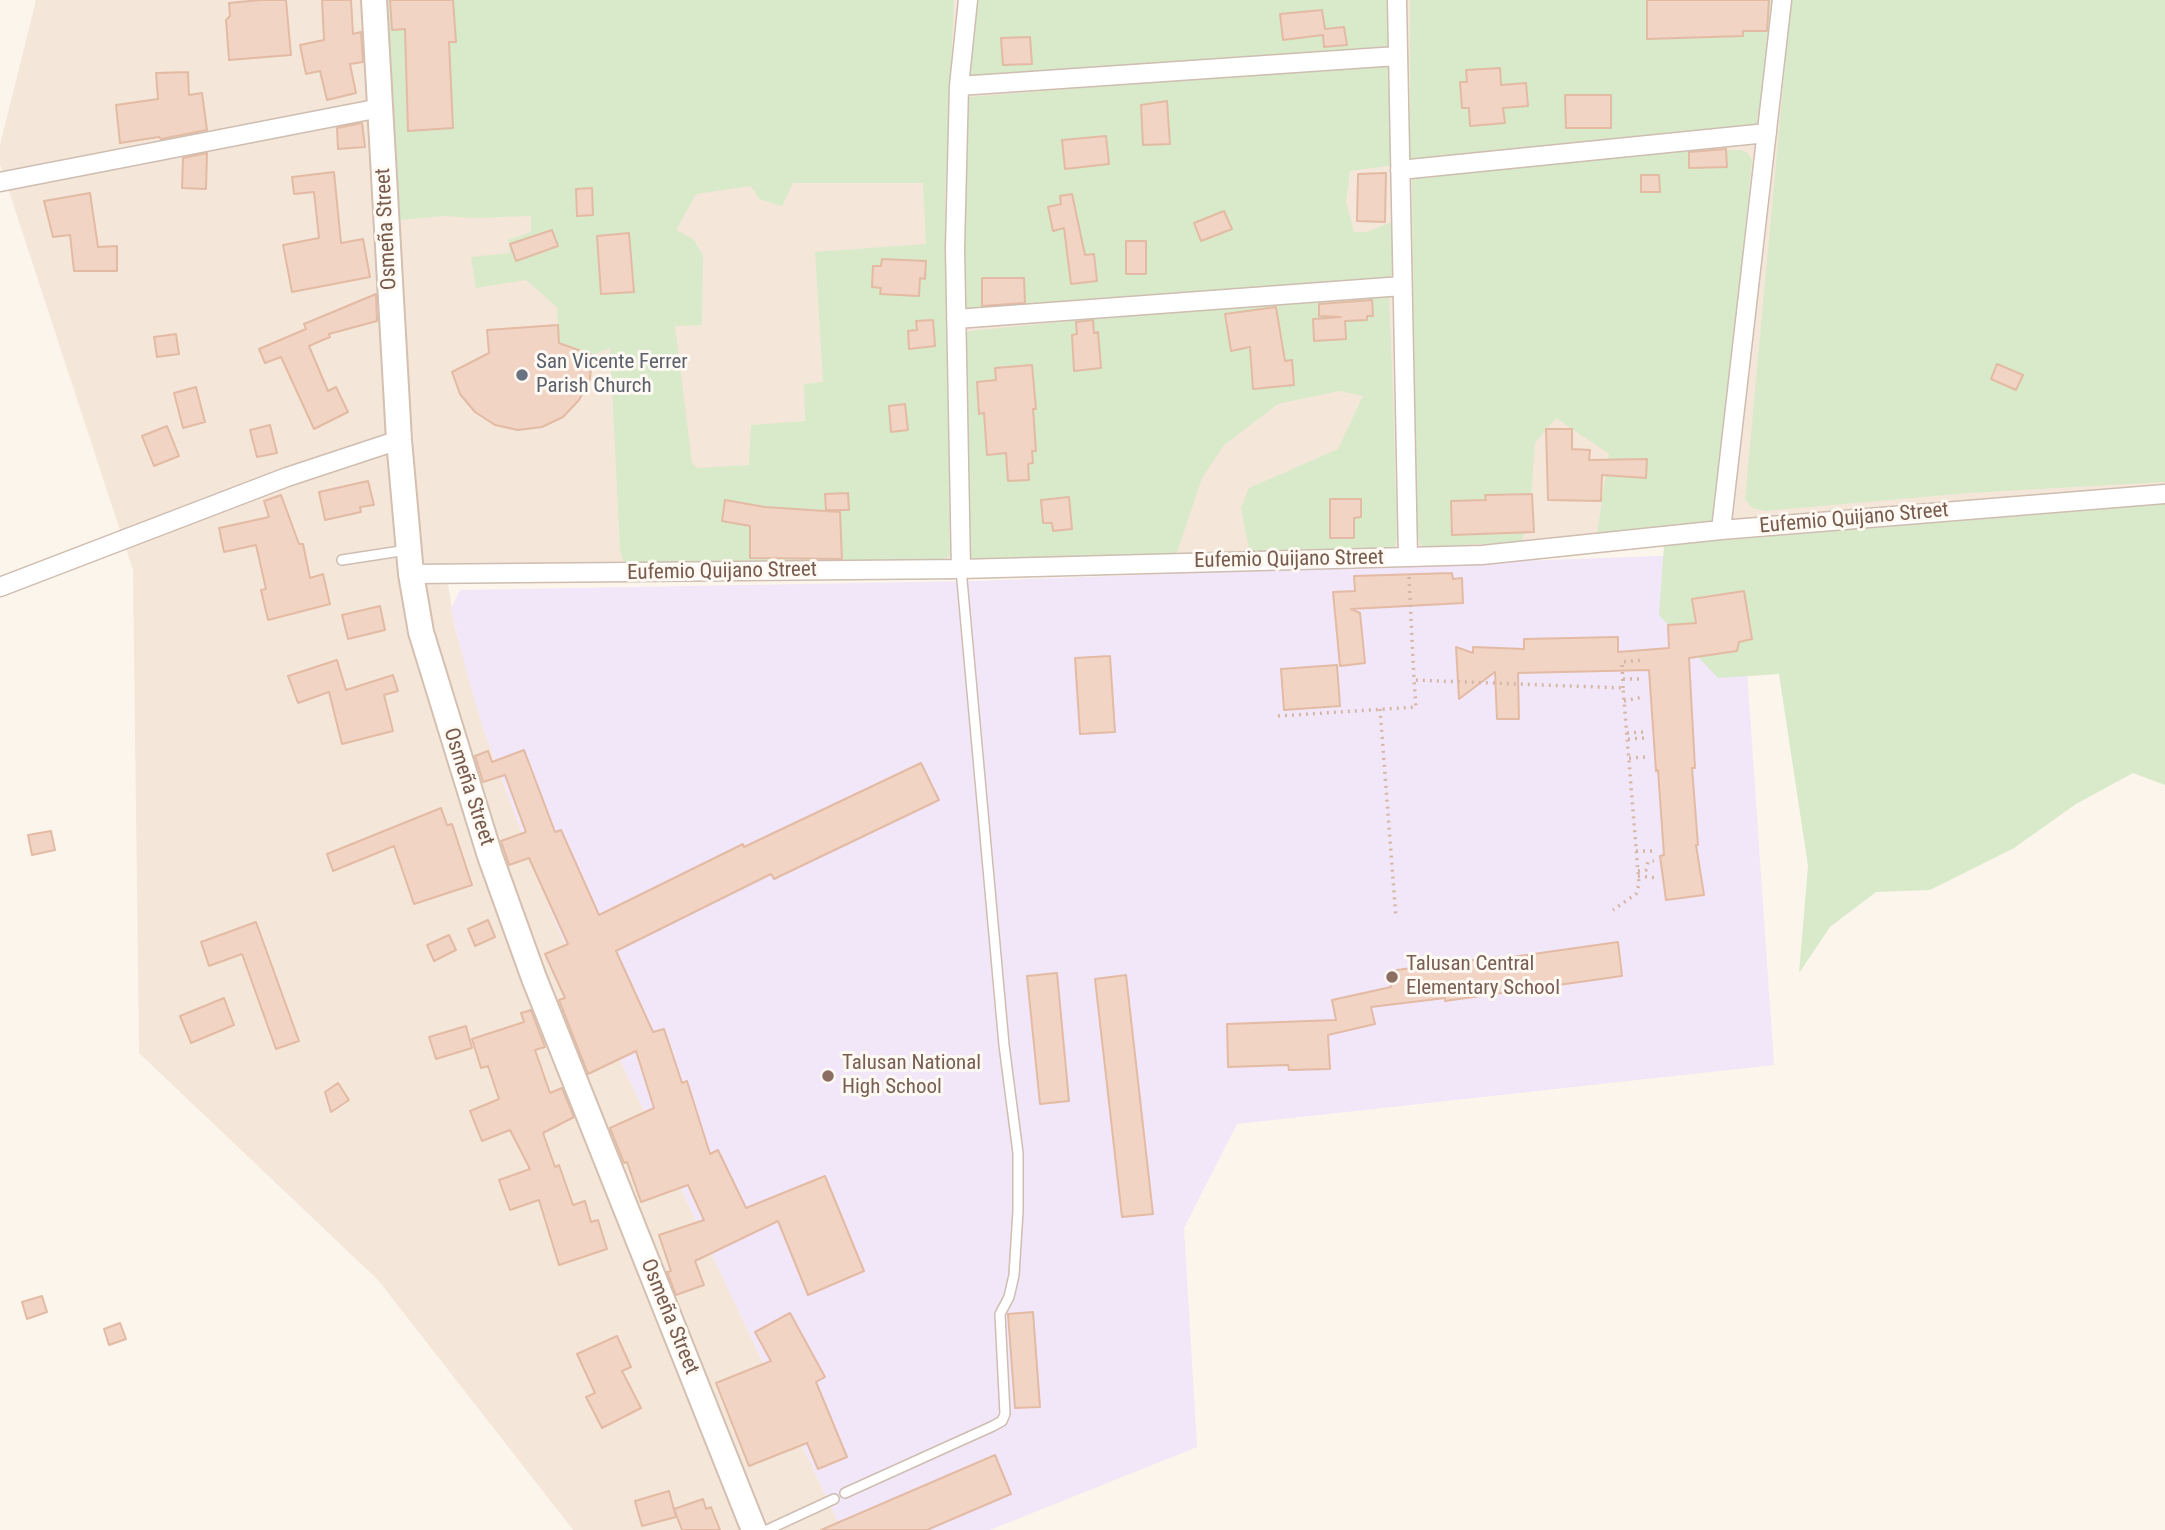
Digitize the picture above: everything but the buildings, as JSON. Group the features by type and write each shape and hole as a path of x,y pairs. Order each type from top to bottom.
{"main road":[{"name":"Osmeña Street","path":"374,0 399,440 408,549 421,632 437,692 490,856 534,978 754,1530"}],"street":[{"path":"961,569 955,248 959,86 968,0"},
{"path":"1397,0 1408,557"},
{"path":"1721,530 1782,0"},
{"path":"959,86 1398,56"},
{"path":"0,182 380,108"},
{"path":"1400,170 1767,133"},
{"path":"956,319 1402,286"},
{"path":"0,587 286,477 399,440"},
{"name":"Eufemio Quijano Street","path":"411,574 961,569 1482,555 1721,530 2165,494"}],"lane":[{"path":"342,561 408,549"},
{"path":"845,1493 993,1426 1002,1421 1005,1414 1000,1314 1009,1297 1014,1275 1018,1153 1004,1045 961,569"},
{"path":"767,1530 834,1499"}],"path":[{"path":"1278,716 1416,707 1408,557"},
{"path":"1613,910 1636,894 1638,873 1622,662 1642,660"},
{"path":"1623,679 1642,679"},
{"path":"1414,680 1623,688"},
{"path":"1624,701 1643,697"},
{"path":"1380,709 1396,918"},
{"path":"1627,733 1645,735 1628,739"},
{"path":"1629,758 1647,757"},
{"path":"1636,851 1654,851"},
{"path":"1638,873 1646,870 1648,862 1654,861"},
{"path":"1638,873 1658,878"}],"shaded area":[{"path":"36,0 2165,0 2165,487 1742,519 1484,548 446,572 455,627 484,731 556,924 842,1530 573,1530 378,1280 139,1053 133,570 0,164 0,145"},
{"path":"1739,553 1774,1065 1237,1124 1184,1228 1197,1447 990,1530 842,1530 556,924 484,731 468,677 451,609 460,590 974,581"}],"green space":[{"path":"380,0 954,0 945,202 950,556 933,563 637,566 624,563 620,550 610,348 592,355 559,343 557,307 526,280 476,288 471,257 510,253 508,240 531,232 531,216 443,216 390,221","holes":["793,183 923,183 926,244 815,252 823,382 804,384 805,421 751,425 749,465 697,468 692,463 675,326 702,325 703,255 693,239 676,230 696,194 751,186 759,199 782,206"]},
{"path":"974,0 1389,0 1390,49 970,79"},
{"path":"1410,0 1772,0 1758,125 1410,160"},
{"path":"1791,0 2165,0 2165,482 1968,493 1765,511 1752,508 1745,499"},
{"path":"1389,63 1394,165 1350,171 1346,202 1354,232 1367,232 1396,220 1394,273 1387,279 1029,308 962,308 963,103 969,97"},
{"path":"1741,150 1748,153 1752,160 1717,516 1714,523 1601,537 1597,534 1609,454 1556,418 1535,443 1531,498 1522,542 1422,547 1415,532 1412,180 1425,172 1615,153"},
{"path":"1386,290 1389,294 1393,391 1397,537 1394,550 1250,554 1241,508 1249,488 1338,449 1363,396 1339,391 1278,404 1224,445 1202,478 1175,558 971,565 967,557 965,336 969,331"},
{"path":"2165,504 2165,785 2133,773 2076,804 2014,848 1930,890 1876,892 1830,927 1799,973 1808,866 1779,674 1718,678 1659,615 1664,545"}],"place":[{"name":"San Vicente Ferrer Parish Church","path":"522,375"},
{"name":"Talusan Central Elementary School","path":"1392,977"},
{"name":"Talusan National High School","path":"828,1076"}]}
